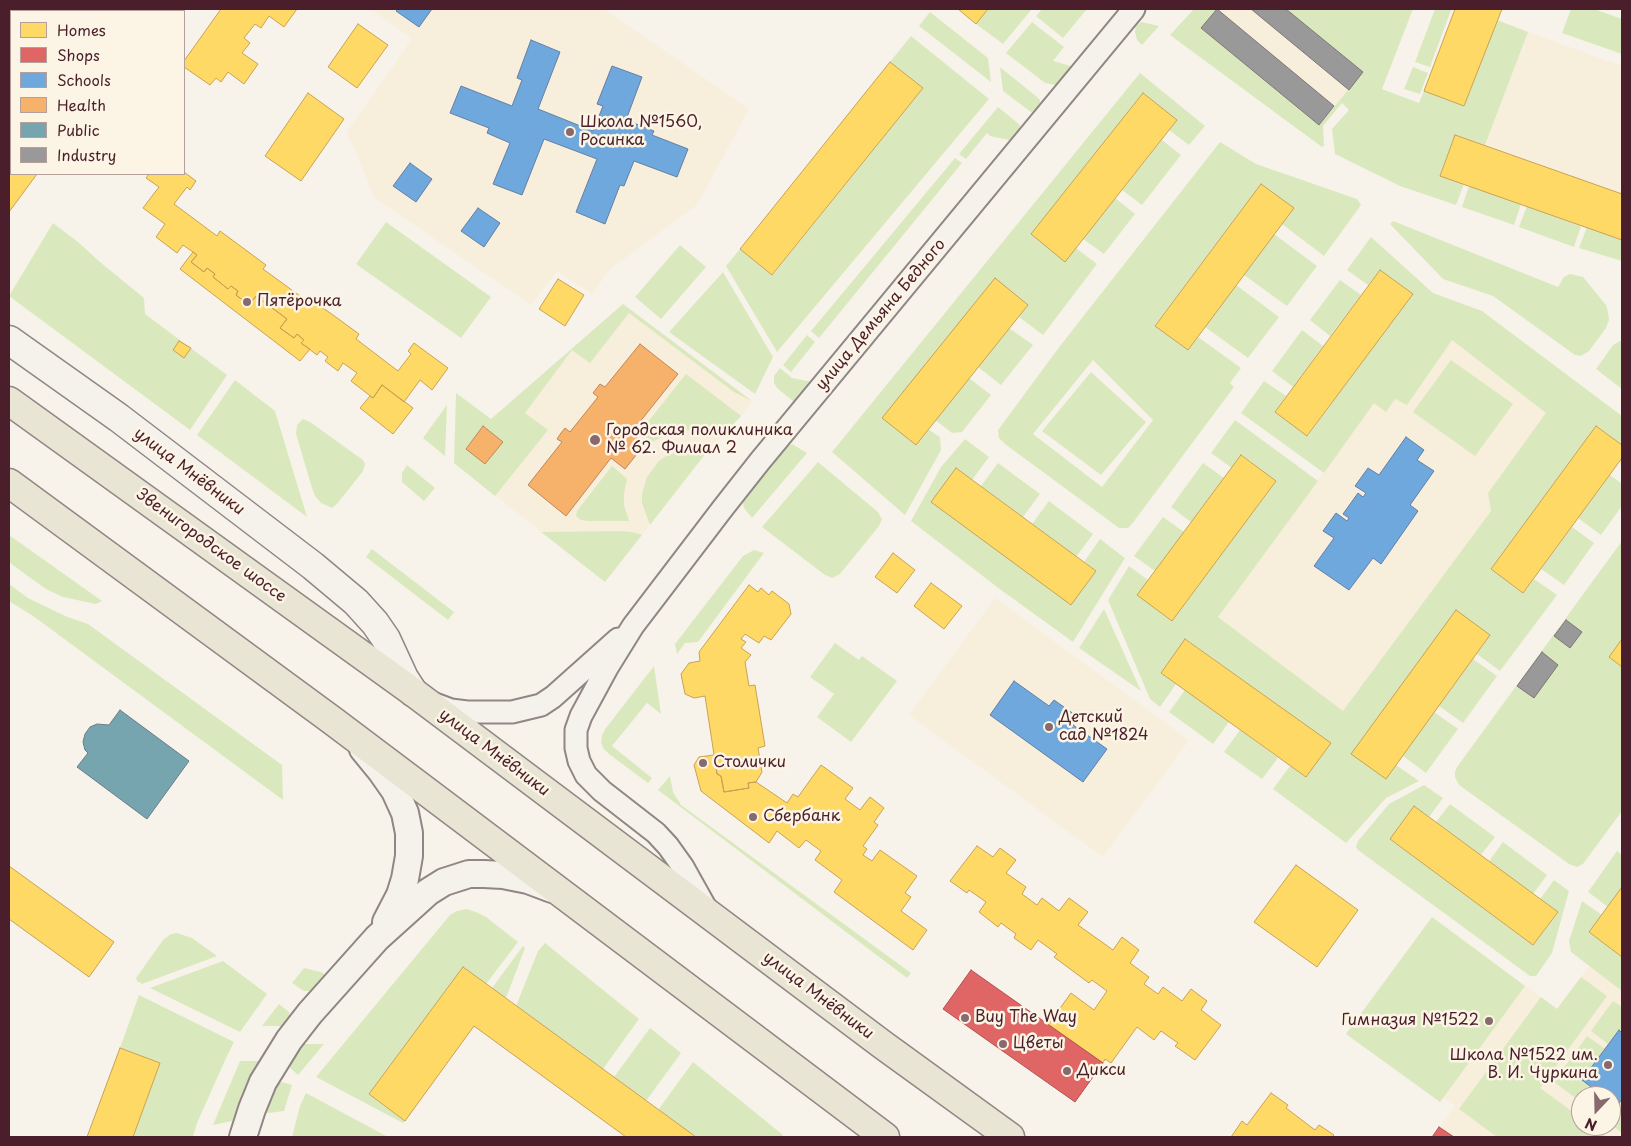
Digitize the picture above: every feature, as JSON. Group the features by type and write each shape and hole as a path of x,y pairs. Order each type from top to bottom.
{"main road":[{"name":"улица Мнёвники","path":"9,340 119,418 313,566 356,602 375,623 386,639 404,678 416,694 883,1045 1010,1137"},
{"name":"Звенигородское шоссе","path":"9,401 416,694"},
{"path":"9,482 333,721 885,1137"},
{"path":"830,1097 875,1137"}],"street":[{"name":"улица Демьяна Бедного","path":"712,916 703,904 683,867 668,846 656,833 593,783 582,768 576,748 576,730 581,716 607,668 634,626 760,461 1134,9"},
{"name":"улица Демьяна Бедного","path":"416,694 443,708 467,712 512,712 541,705 553,697 634,626"},
{"path":"333,721 361,747 381,772 398,799 409,833 409,856 405,879 393,911 377,938"},
{"path":"243,1137 263,1082 289,1040 310,1013 377,938 428,892 444,882 469,874 504,875 528,880 556,890"}],"shaded area":[{"path":"371,9 604,9 749,109 697,205 610,269 592,294 557,271 531,305 375,198 347,132 412,39"},
{"path":"1217,9 1286,9 1363,72 1319,125 1201,28"},
{"path":"1528,32 1622,66 1622,194 1485,145"},
{"name":"Городская поликлиника № 62. Филиал 2","path":"623,304 752,401 741,416 706,453 605,582 454,463 483,426"},
{"path":"1451,340 1547,413 1488,493 1491,511 1343,712 1218,617 1374,403 1395,399 1407,404"},
{"name":"Детский сад №1824","path":"995,598 1189,740 1103,857 909,715"},
{"name":"Гимназия №1522","path":"1432,917 1557,1009 1593,961 1622,982 1622,1137 1432,1137 1455,1106 1444,1098 1440,1102 1346,1034"}],"green space":[{"path":"988,9 1032,9 1003,44 976,24"},
{"path":"1042,9 1087,9 1063,38 1036,16"},
{"path":"1194,9 1217,9 1201,28 1319,125 1363,72 1286,9 1413,9 1382,89 1419,103 1424,91 1464,106 1497,20 1528,32 1485,145 1455,135 1440,175 1464,184 1456,205 1400,186 1335,154 1332,129 1349,110 1342,103 1323,126 1324,146 1322,147 1170,35"},
{"path":"1435,9 1451,10 1430,67 1415,62"},
{"path":"1571,9 1594,9 1622,19 1622,54 1562,33"},
{"path":"930,12 988,58 991,82 919,26"},
{"path":"1032,22 1064,47 1053,61 1071,66 1071,69 1055,85 1045,83 1006,53"},
{"path":"1141,22 1159,26 1142,45 1137,40 1135,32 1136,26"},
{"path":"911,36 989,99 777,352 726,266 740,249 773,275 923,88 890,62"},
{"path":"1000,67 1040,100 1040,108 1031,112 1003,91"},
{"path":"1413,67 1428,73 1420,94 1404,89"},
{"path":"1140,73 1205,126 1189,145 1169,130 1177,120 1143,93 1031,234 1065,261 1076,248 1097,264 1043,335 1019,317 1028,305 995,279 883,418 928,429 940,437 941,450 905,515 832,452"},
{"path":"998,107 1020,125 1019,132 1014,139 1009,140 990,136 987,133 966,159 959,154"},
{"path":"1162,140 1181,155 1142,205 1122,190"},
{"path":"1220,142 1256,164 1357,199 1361,205 1324,256 1282,224 1293,208 1261,184 1155,325 1188,350 1198,337 1241,368 1230,383 1234,387 1128,528 1119,528 999,438 998,430 1060,346","holes":["1093,360 1153,420 1102,487 1033,434"]},
{"path":"955,158 962,163 819,338 811,331"},
{"path":"1469,186 1521,204 1514,225 1462,207"},
{"path":"1115,198 1135,214 1104,254 1083,239"},
{"path":"1527,206 1581,226 1574,247 1519,227"},
{"path":"1393,221 1558,287 1564,277 1570,274 1583,277 1606,305 1609,320 1606,328 1589,351 1581,356 1575,355 1493,296 1443,279 1390,224"},
{"path":"386,222 491,297 461,338 356,264"},
{"path":"53,223 144,298 145,314 227,375 190,430 9,296"},
{"path":"1587,227 1622,240 1622,261 1579,248"},
{"path":"1274,234 1317,266 1287,306 1244,275"},
{"path":"1371,237 1433,293 1482,311 1622,416 1622,445 1596,426 1491,569 1523,593 1534,579 1557,595 1500,671 1477,654 1490,635 1396,765 1419,781 1386,798 1346,843 1273,789 1290,766 1306,777 1330,743 1186,639 1161,673 1176,684 1160,707 1150,699 1108,600 1129,566 1148,580 1138,595 1172,621 1276,481 1242,455 1232,468 1211,453 1235,420 1318,481 1218,617 1343,711 1491,511 1488,493 1546,413 1452,340 1407,405 1395,399 1386,412 1374,403 1324,473 1241,413 1264,381 1286,396 1275,412 1308,436 1412,294 1380,270 1368,285 1347,270"},
{"path":"680,245 706,267 661,319 635,297"},
{"path":"723,272 773,357 755,394 669,332"},
{"path":"1340,280 1361,295 1330,336 1310,320"},
{"path":"1236,285 1279,317 1248,358 1205,327"},
{"path":"623,304 752,401 734,392 629,313 590,363 572,350 525,413 548,430 495,496 454,463 456,393 491,419","holes":["483,426 502,442 485,463 466,449"]},
{"path":"1009,328 1033,345 1001,385 978,367"},
{"path":"1302,330 1323,346 1293,387 1272,371"},
{"path":"807,335 815,342 791,372 783,365"},
{"path":"1622,340 1622,389 1596,369 1613,345"},
{"path":"1451,360 1513,404 1475,456 1413,412"},
{"path":"780,368 792,378 812,382 794,402 777,388 774,383 774,376"},
{"path":"1091,372 1146,422 1101,475 1042,431"},
{"path":"686,374 741,416 722,436 692,430 679,431 652,442 640,432"},
{"path":"969,378 991,395 962,432 952,433 935,420"},
{"path":"235,380 275,411 307,517 197,435"},
{"path":"447,405 445,456 423,438"},
{"path":"303,419 363,460 365,464 363,471 332,508 321,503 315,496 312,488 296,434 297,425"},
{"path":"965,439 989,457 972,480 956,468 1071,604 1096,571 1084,562 1100,539 1125,558 1073,642 911,521 941,467"},
{"path":"792,444 807,453 752,518 744,508 743,503 746,495 783,449"},
{"path":"683,450 706,453 650,525 642,503 642,494 647,477 659,461 666,456"},
{"path":"818,462 878,512 882,519 879,526 840,574 832,578 825,575 762,527"},
{"path":"998,463 1040,494 1023,517 981,486"},
{"path":"1203,463 1224,478 1191,522 1171,507"},
{"path":"407,465 435,488 424,501 402,482 402,473"},
{"path":"612,466 627,479 624,505 629,521 581,520 576,516 577,511"},
{"path":"1610,475 1622,484 1622,506 1601,535 1578,518"},
{"path":"1049,501 1093,534 1076,557 1032,524"},
{"path":"1163,517 1184,532 1155,571 1134,556"},
{"path":"1572,527 1594,543 1564,585 1541,569"},
{"path":"620,531 642,535 605,582 541,532"},
{"path":"9,535 102,601 96,604 63,597 46,589 29,577 9,562"},
{"path":"1622,541 1622,639 1609,657 1622,667 1622,811 1583,864 1577,867 1569,864 1459,785 1455,772"},
{"path":"372,549 454,612 448,620 366,557"},
{"path":"754,550 764,553 698,642 685,643 677,654 675,644 743,556"},
{"path":"9,584 28,598 65,616 88,624 282,765 283,800 33,616 9,601"},
{"path":"1104,609 1141,691 1079,648"},
{"path":"835,643 859,660 862,656 897,681 851,742 817,717 834,694 810,677"},
{"path":"1473,659 1497,676 1463,723 1439,706"},
{"path":"654,666 661,714 647,703 612,746 652,778 648,783 609,754 603,748 601,742 606,728"},
{"path":"1185,690 1229,722 1213,744 1169,712"},
{"path":"1434,712 1458,729 1426,773 1403,756"},
{"path":"1240,730 1278,758 1262,779 1224,752"},
{"path":"670,776 673,792 681,805 911,973 907,978 658,790"},
{"path":"1424,785 1443,798 1429,817 1414,806 1390,839 1533,945 1558,913 1540,899 1554,880 1569,891 1552,953 1536,976 1530,976 1356,847 1358,841 1389,804"},
{"path":"1450,804 1495,837 1481,855 1436,822"},
{"path":"1503,842 1547,875 1533,894 1489,861"},
{"path":"1617,851 1622,855 1622,887 1608,907 1588,892"},
{"path":"1582,901 1602,915 1589,932 1622,957 1622,991 1571,952 1569,941"},
{"path":"466,909 486,917 518,942 486,984 463,967 369,1094 405,1121 403,1123 316,1077 450,915"},
{"path":"1432,917 1525,986 1440,1102 1346,1034"},
{"path":"177,933 192,938 217,956 142,984 137,981 136,978 163,940 171,934"},
{"path":"545,943 639,1019 603,1069 516,1006 538,951"},
{"path":"523,946 525,948 506,998 492,988"},
{"path":"223,961 267,994 240,1032 150,988"},
{"path":"304,968 321,972 325,975 312,991 304,991 292,983"},
{"path":"1581,977 1607,996 1540,1088 1571,1111 1571,1136 1607,1137 1497,1137 1459,1109 1541,997 1557,1009"},
{"path":"139,995 234,1042 197,1123 193,1137 133,1137 160,1063 120,1048"},
{"path":"1613,1001 1622,1007 1622,1033 1619,1030 1608,1044 1591,1031"},
{"path":"279,1004 289,1012 290,1019 284,1026 262,1026"},
{"path":"650,1028 681,1053 646,1101 614,1077"},
{"path":"1587,1036 1605,1049 1582,1080 1590,1086 1571,1086 1571,1095 1554,1082"},
{"path":"298,1044 324,1044 298,1075 288,1066"},
{"path":"240,1061 263,1061 237,1120 213,1125"},
{"path":"693,1062 783,1135 781,1137 696,1137 658,1110"},
{"path":"282,1082 292,1085 284,1111 265,1112 264,1110 274,1086"},
{"path":"306,1093 388,1137 292,1137 300,1106"},
{"path":"1622,1099 1622,1133 1621,1132"}],"building: Homes":[{"path":"221,9 297,9 284,27 269,16 261,28 255,24 244,38 250,43 242,53 258,64 244,84 228,72 221,82 216,78 210,85 185,68 185,60"},
{"path":"958,9 988,9 976,24"},
{"path":"1455,9 1502,9 1464,106 1424,91"},
{"path":"358,24 388,45 357,88 328,67"},
{"path":"890,62 923,88 772,275 740,249"},
{"path":"10,91 10,175 36,175 9,212"},
{"path":"308,93 344,119 301,181 265,156"},
{"path":"1143,93 1177,120 1065,262 1031,234"},
{"path":"1455,135 1622,194 1622,240 1440,176"},
{"path":"185,173 196,181 190,190 187,187 174,204 217,236 220,231 266,265 263,269 311,304 313,301 359,334 356,339 398,371 411,354 408,351 414,343 448,368 432,390 420,380 404,402 382,385 373,398 351,381 357,373 343,363 338,371 325,361 328,357 320,351 317,355 301,343 304,340 297,334 294,338 280,328 287,319 256,296 249,305 236,295 238,291 231,286 228,289 213,277 215,274 207,268 204,272 191,262 197,255 183,245 177,253 156,237 165,224 143,208 159,187 146,178 148,175 185,175"},
{"path":"1261,184 1294,208 1188,350 1155,326"},
{"path":"193,252 197,255 191,262 204,272 207,268 215,274 213,277 228,289 231,286 238,291 236,295 249,305 256,296 287,319 280,328 294,338 297,334 304,340 301,343 310,349 300,361 180,269"},
{"path":"1380,270 1413,294 1307,436 1275,412"},
{"path":"995,278 1028,305 916,445 882,418"},
{"path":"558,279 584,295 565,326 539,309"},
{"path":"179,341 191,348 184,358 173,350"},
{"path":"382,385 413,408 393,434 360,408 370,396 373,398"},
{"path":"1596,426 1622,445 1622,458 1523,593 1491,569"},
{"path":"1241,455 1276,481 1172,621 1137,595"},
{"path":"956,468 1096,571 1071,605 931,502"},
{"path":"893,553 915,570 897,593 875,577"},
{"path":"931,583 962,606 944,629 914,606"},
{"path":"749,585 758,592 761,588 769,595 772,591 789,604 791,614 771,640 764,636 759,643 745,634 741,639 746,642 741,648 751,655 745,662 749,686 755,685 765,746 758,748 762,772 756,782 748,783 749,788 724,792 721,776 717,774 705,696 694,698 685,694 681,674 689,663 700,661 699,652"},
{"path":"1456,610 1490,635 1386,779 1351,754"},
{"path":"1185,639 1331,743 1306,777 1161,673"},
{"path":"1622,639 1622,667 1609,657"},
{"path":"714,755 717,774 721,776 724,792 749,788 748,783 756,782 787,803 793,794 798,797 821,765 853,788 845,799 860,810 870,797 884,808 874,822 878,825 863,846 867,849 863,855 872,861 880,850 917,876 905,893 911,897 901,911 927,930 913,950 834,892 842,880 815,860 821,851 806,840 799,848 777,831 769,843 701,791 694,765 699,757"},
{"path":"1414,806 1558,912 1533,945 1390,839"},
{"path":"977,846 993,857 1000,848 1016,860 1006,873 1026,887 1022,894 1037,905 1042,898 1059,911 1069,898 1088,912 1078,925 1113,950 1122,937 1139,950 1130,963 1149,977 1144,984 1158,994 1163,987 1182,1001 1191,989 1207,1001 1201,1010 1221,1025 1195,1060 1175,1046 1178,1043 1161,1031 1154,1040 1137,1027 1111,1063 1105,1059 1103,1063 1048,1025 1071,993 1094,1010 1107,991 1092,980 1089,983 1054,957 1057,954 1038,940 1031,950 1014,938 1016,934 1001,923 998,927 979,912 986,902 969,890 967,893 950,881"},
{"path":"1296,865 1358,910 1317,967 1254,922"},
{"path":"9,866 114,942 89,977 9,919"},
{"path":"1622,887 1622,957 1589,932"},
{"path":"463,967 696,1137 626,1137 474,1026 405,1121 369,1094"},
{"path":"120,1048 160,1063 133,1137 87,1137"},
{"path":"1271,1093 1288,1105 1286,1108 1315,1130 1319,1125 1334,1135 1332,1137 1231,1137 1242,1121 1247,1125"}],"building: Shops":[{"path":"971,970 1103,1063 1075,1102 943,1009"},
{"path":"1439,1127 1454,1137 1432,1137"}],"building: Schools":[{"path":"398,9 432,9 419,27 396,11"},
{"name":"Школа №1560, Росинка","path":"531,40 560,52 538,109 593,131 603,106 597,104 612,66 642,77 626,120 654,131 652,135 688,149 677,177 634,161 624,186 620,185 605,224 576,212 597,159 544,139 522,195 493,184 510,143 487,133 489,128 450,113 461,86 512,106 522,80 517,78"},
{"path":"410,163 432,179 416,202 393,186"},
{"path":"478,208 500,223 484,247 461,231"},
{"path":"1406,437 1424,450 1417,460 1434,471 1410,505 1418,511 1381,564 1373,558 1349,590 1314,566 1334,538 1323,531 1336,513 1347,521 1349,518 1343,514 1358,493 1363,497 1366,493 1355,486 1368,468 1379,475"},
{"path":"1014,681 1049,706 1054,700 1078,717 1073,725 1107,749 1083,782 990,715"},
{"name":"Школа №1522 им. В. И. Чуркина","path":"1619,1030 1622,1033 1621,1100 1621,1086 1590,1086 1582,1080"}],"building: Health":[{"path":"640,344 678,374 631,433 645,444 625,469 611,458 566,516 528,485 562,442 557,439 561,433 565,428 570,432 598,397 593,393 600,384 605,387"},
{"path":"483,426 503,442 485,464 466,449"}],"building: Public":[{"path":"120,710 189,761 147,819 77,767 88,753 83,742 85,734 90,727 97,724 109,725"}],"building: Industry":[{"path":"1217,9 1334,106 1319,125 1201,28"},
{"path":"1251,9 1286,9 1363,72 1349,90"},
{"path":"1566,620 1582,632 1570,648 1554,636"},
{"path":"1542,652 1558,665 1534,698 1517,686"}],"place":[{"name":"Школа №1560, Росинка","path":"570,132"},
{"name":"Пятёрочка","path":"247,302"},
{"name":"Городская поликлиника № 62. Филиал 2","path":"595,440"},
{"name":"Детский сад №1824","path":"1049,727"},
{"name":"Столички","path":"703,763"},
{"name":"Сбербанк","path":"753,817"},
{"name":"Buy The Way","path":"965,1018"},
{"name":"Гимназия №1522","path":"1489,1021"},
{"name":"Цветы","path":"1003,1044"},
{"name":"Школа №1522 им. В. И. Чуркина","path":"1608,1065"},
{"name":"Дикси","path":"1067,1071"}]}
